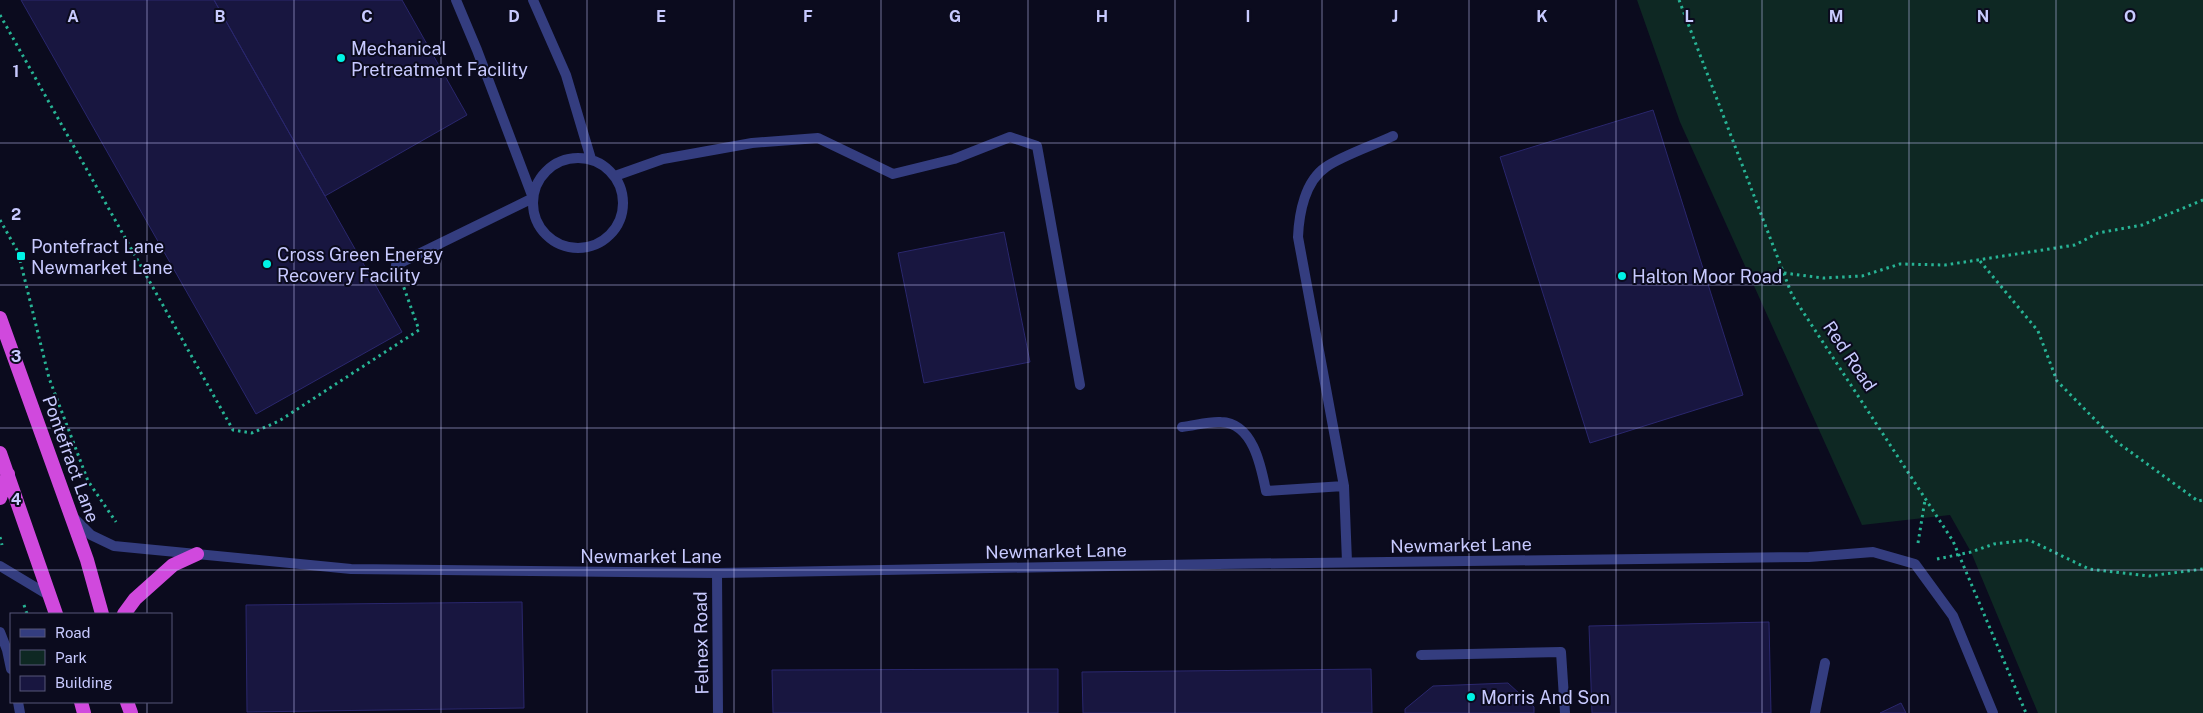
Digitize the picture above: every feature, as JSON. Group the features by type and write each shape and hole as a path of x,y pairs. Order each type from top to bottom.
{"highway":[{"name":"Pontefract Lane","path":"0,318 87,560 102,613"},
{"path":"0,453 56,613"},
{"path":"0,498 8,474"},
{"path":"125,613 135,599 173,565 197,554"}],"street":[{"path":"456,0 533,198"},
{"path":"532,0 566,75 591,160"},
{"path":"1347,562 1344,486 1298,237 1298,223 1305,198 1313,180 1326,167 1393,136"},
{"path":"615,176 663,159 752,143 818,138 893,174 954,159 1010,137 1037,146 1080,385"},
{"path":"575,158 591,160 604,166 615,176 624,204 621,218 614,232 590,248 575,249 560,246 548,238 538,226 533,213 533,198 537,183 546,170 560,161 575,158"},
{"path":"396,265 533,198"},
{"path":"1182,427 1222,422 1241,429 1253,446 1261,466 1266,492 1344,486"},
{"name":"Newmarket Lane","path":"70,514 91,535 114,546 351,568 717,573 1347,562 1809,557 1873,552 1915,564"},
{"path":"1915,564 1953,616 1993,713"},
{"path":"0,566 50,596"},
{"name":"Felnex Road","path":"717,573 718,713"},
{"path":"0,632 10,664"},
{"path":"1421,655 1561,652 1566,713"},
{"path":"1815,713 1825,663"}],"path":[{"name":"Red Road","path":"1679,0 1792,295 1953,541 2026,713"},
{"path":"0,15 233,430 252,432 279,422 419,330 396,265"},
{"path":"1784,273 1823,278 1862,276 1900,264 1945,265 2075,245 2098,233 2142,225 2203,200"},
{"path":"0,220 18,252 49,378 88,481 134,548"},
{"path":"1979,260 2038,331 2057,381 2117,442 2198,501 2203,500"},
{"path":"1926,500 1915,564 1994,544 2029,540 2089,569 2149,576 2203,570"}],"green space":[{"path":"1637,0 2203,0 2203,713 2038,713 1971,552 1950,515 1862,525 1680,122"}],"building":[{"name":"Cross Green Energy Recovery Facility","path":"21,0 214,0 402,332 256,414"},
{"name":"Mechanical Pretreatment Facility","path":"214,0 402,0 467,115 325,196"},
{"name":"Halton Moor Road","path":"1653,110 1743,395 1590,443 1500,157"},
{"path":"1004,232 1030,362 924,383 898,253"},
{"path":"522,602 524,708 247,712 246,605"},
{"path":"1769,622 1771,713 1592,713 1589,626"},
{"path":"1058,669 1058,713 773,713 772,670"},
{"path":"1371,669 1372,713 1083,713 1082,672"},
{"name":"Morris And Son","path":"1508,683 1534,707 1534,713 1405,713 1405,709 1433,686"},
{"path":"1901,703 1906,713 1880,713"}],"place":[{"name":"Mechanical Pretreatment Facility","path":"341,58"},
{"name":"Pontefract Lane Newmarket Lane","path":"21,256"},
{"name":"Cross Green Energy Recovery Facility","path":"267,264"},
{"name":"Halton Moor Road","path":"1622,276"},
{"name":"Morris And Son","path":"1471,697"}]}
